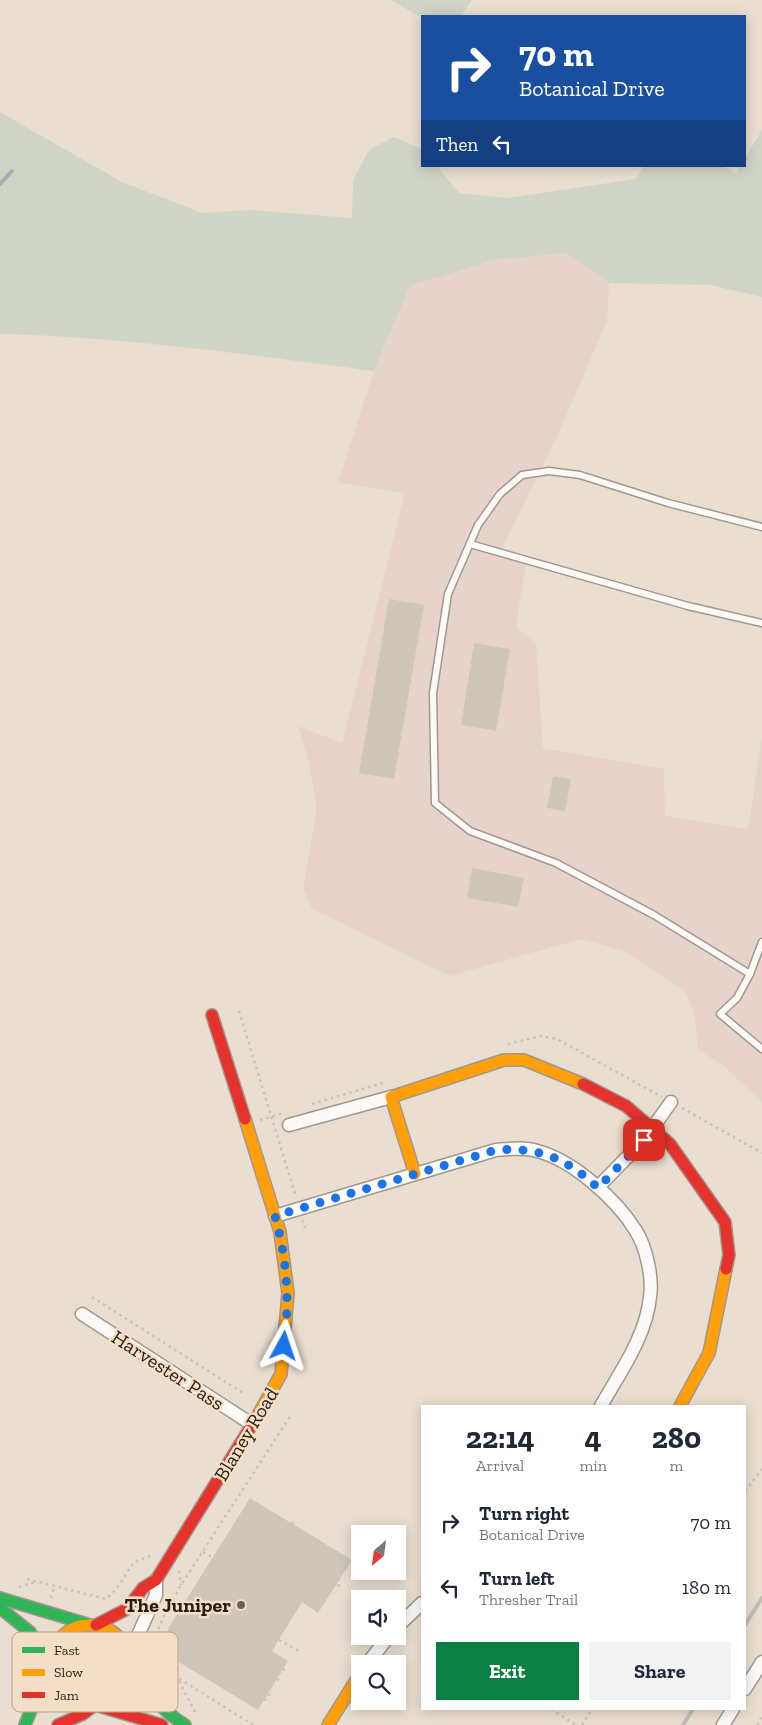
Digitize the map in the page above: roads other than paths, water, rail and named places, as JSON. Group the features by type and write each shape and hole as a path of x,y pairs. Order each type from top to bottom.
{"street":[{"name":"Blaney Road","path":"92,1625 126,1609 142,1588 156,1580 253,1426 281,1374 288,1293 285,1260 275,1216 212,1015"},
{"path":"289,1126 391,1097 504,1060 524,1060 600,1092 626,1106 670,1144 725,1222 729,1240 729,1255 708,1353 681,1405"},
{"path":"391,1097 415,1174"},
{"path":"598,1188 653,1130 671,1102"},
{"path":"275,1216 472,1156 516,1148 537,1151 556,1158 576,1170 598,1188 637,1232 645,1253 651,1294 648,1312 638,1340 602,1405"},
{"name":"Harvester Pass","path":"82,1314 253,1426"},
{"name":"Blaney Road","path":"139,1632 156,1595 156,1580"},
{"path":"0,1598 110,1629 114,1632"},
{"path":"406,1618 421,1604"},
{"path":"0,1608 32,1632"},
{"path":"67,1632 75,1627 92,1625"},
{"path":"746,1687 762,1662"},
{"path":"328,1725 351,1688"},
{"path":"723,1725 732,1710"},
{"path":"25,1725 30,1712"},
{"path":"60,1720 86,1712"},
{"path":"118,1712 162,1725"},
{"path":"165,1712 185,1725"}],"lane":[{"path":"750,974 654,915 556,863 470,832 435,804 433,693 448,594 478,525 500,494 522,475 550,471 580,475 668,503 762,527"},
{"path":"470,544 688,606 762,623"},
{"path":"762,942 750,974 737,998 720,1014 762,1049"}],"waterway":[{"path":"0,184 12,171"}],"railway":[{"path":"746,1623 762,1598"},
{"path":"683,1725 692,1710"}],"place":[{"name":"The Juniper","path":"241,1605"}]}
